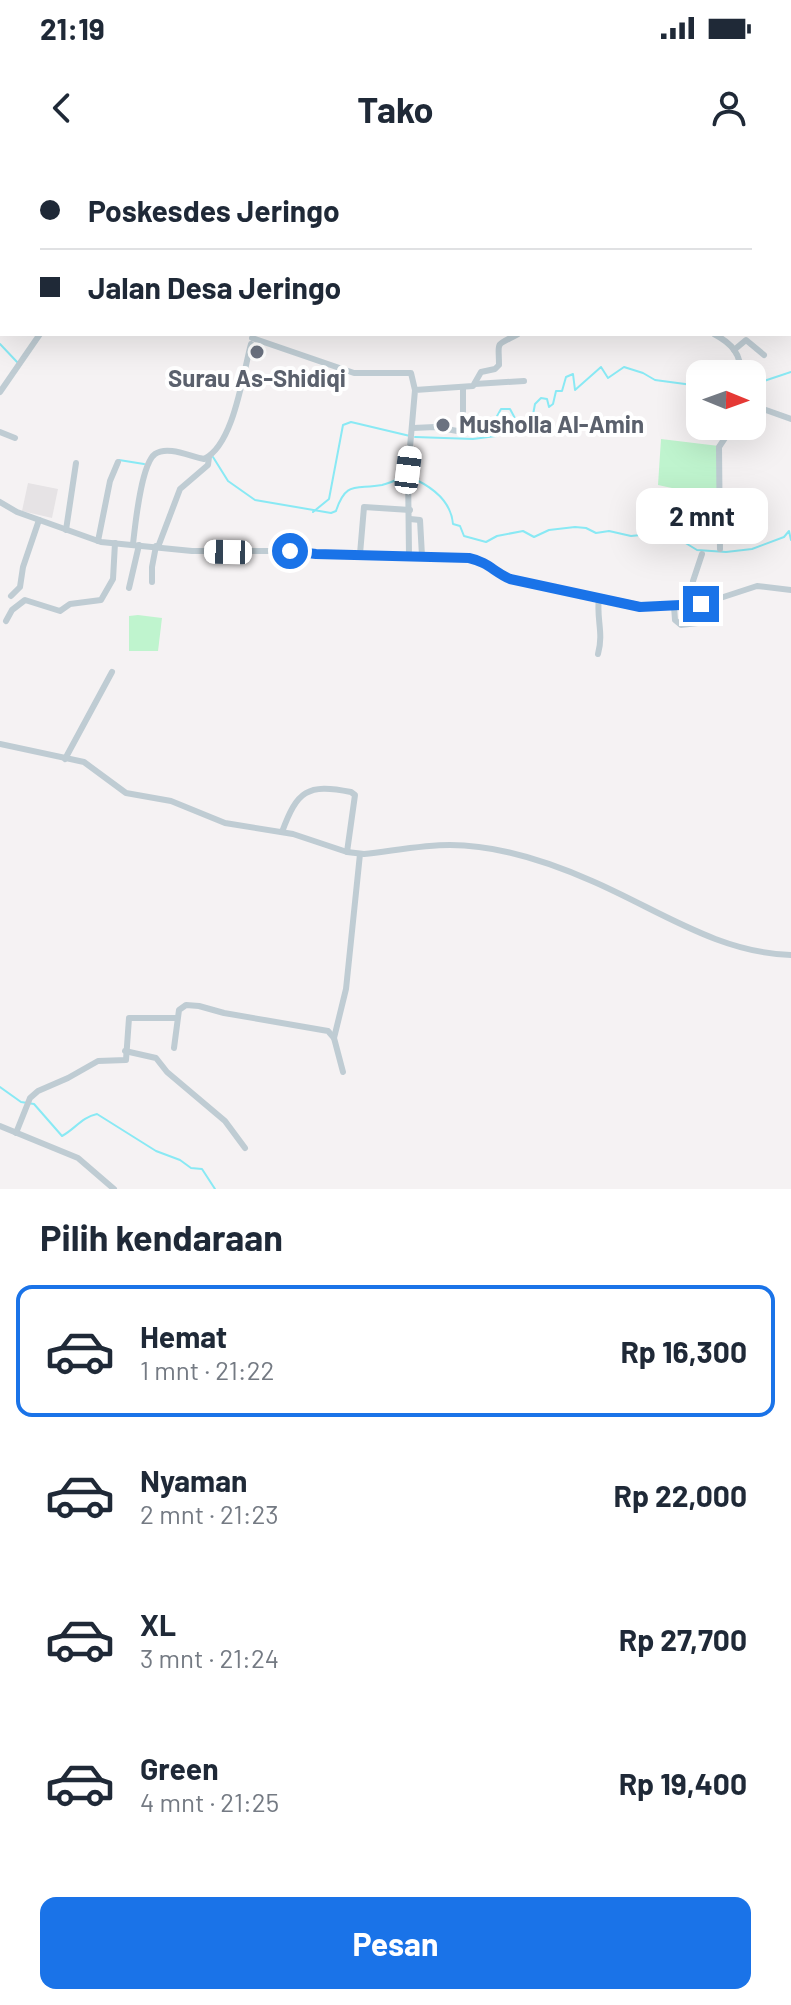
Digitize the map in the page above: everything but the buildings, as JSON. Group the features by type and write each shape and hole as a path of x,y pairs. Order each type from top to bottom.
{"street":[{"path":"0,392 39,336"},
{"path":"475,384 481,372 499,365 499,344 514,336"},
{"path":"716,336 741,360"},
{"path":"734,350 746,340 764,355"},
{"path":"129,588 142,483 153,456 169,452 202,459 209,457 232,418 252,341 354,373 411,373 415,390 408,470 409,555"},
{"path":"415,390 524,381"},
{"path":"413,428 435,427 463,432 463,388"},
{"path":"766,410 791,419"},
{"path":"0,432 15,438"},
{"path":"720,549 719,447 724,440"},
{"path":"152,582 157,546 180,489 202,472 210,463 209,457"},
{"path":"98,541 110,481 118,462"},
{"path":"66,530 76,463"},
{"path":"0,502 98,541 192,551 409,555 476,560 492,565 510,579 640,607 705,603 728,598 754,586 791,590"},
{"path":"360,554 364,507 410,510"},
{"path":"410,519 420,520 422,556"},
{"path":"11,596 20,587 23,567 39,520"},
{"path":"6,621 23,600 60,611 70,604 101,600 113,579 115,543"},
{"path":"691,605 693,581 702,554"},
{"path":"598,654 603,638 598,616 599,597"},
{"path":"674,606 675,620 681,625 706,622 705,603"},
{"path":"65,759 112,672"},
{"path":"0,744 84,762 126,793 171,801 225,823 313,839 347,852 360,854 454,845 518,857 594,882 727,944 760,953 791,955"},
{"path":"282,832 292,807 304,793 317,789 351,792 355,795 347,852"},
{"path":"343,1072 334,1038 347,977 360,854"},
{"path":"174,1048 181,1008 193,1006 326,1030 334,1038"},
{"path":"16,1133 29,1102 41,1089 98,1061 124,1061 127,1057 129,1018 177,1018"},
{"path":"125,1051 156,1058 167,1072 225,1121 245,1148"},
{"path":"0,1126 78,1158 114,1189"}],"shaded area":[{"path":"28,483 58,489 52,518 22,511"}],"green space":[{"path":"661,439 719,446 718,490 690,492 658,485"},
{"path":"129,616 162,618 158,651 129,651"}],"waterway":[{"path":"0,344 18,363"},
{"path":"415,437 473,439 496,436 496,418 501,409 510,409 517,422 532,420 535,404 541,398 547,399 549,407 553,404 556,391 562,391 566,377 573,374 575,390 601,367 608,378 624,367 655,380 686,384"},
{"path":"766,380 791,372"},
{"path":"313,512 329,499 343,425 351,422 410,436"},
{"path":"213,457 228,481 255,500 331,513 336,511 348,490 382,485 406,476"},
{"path":"119,460 144,464"},
{"path":"410,477 439,495 448,508 453,524 460,526 464,536 486,542 497,536 523,531 534,537 549,530 575,527 596,533 609,531 631,536 661,533 697,550 726,552 752,549 784,537 789,531 791,540"},
{"path":"0,1087 21,1102 34,1104 62,1136 97,1114 156,1151 191,1168 202,1169 215,1189"}],"place":[{"name":"Surau As-Shidiqi","path":"257,352"},
{"name":"Musholla Al-Amin","path":"443,425"}],"route":[{"path":"290,551 469,558 492,565 510,579 611,602 640,607 701,604"}]}
